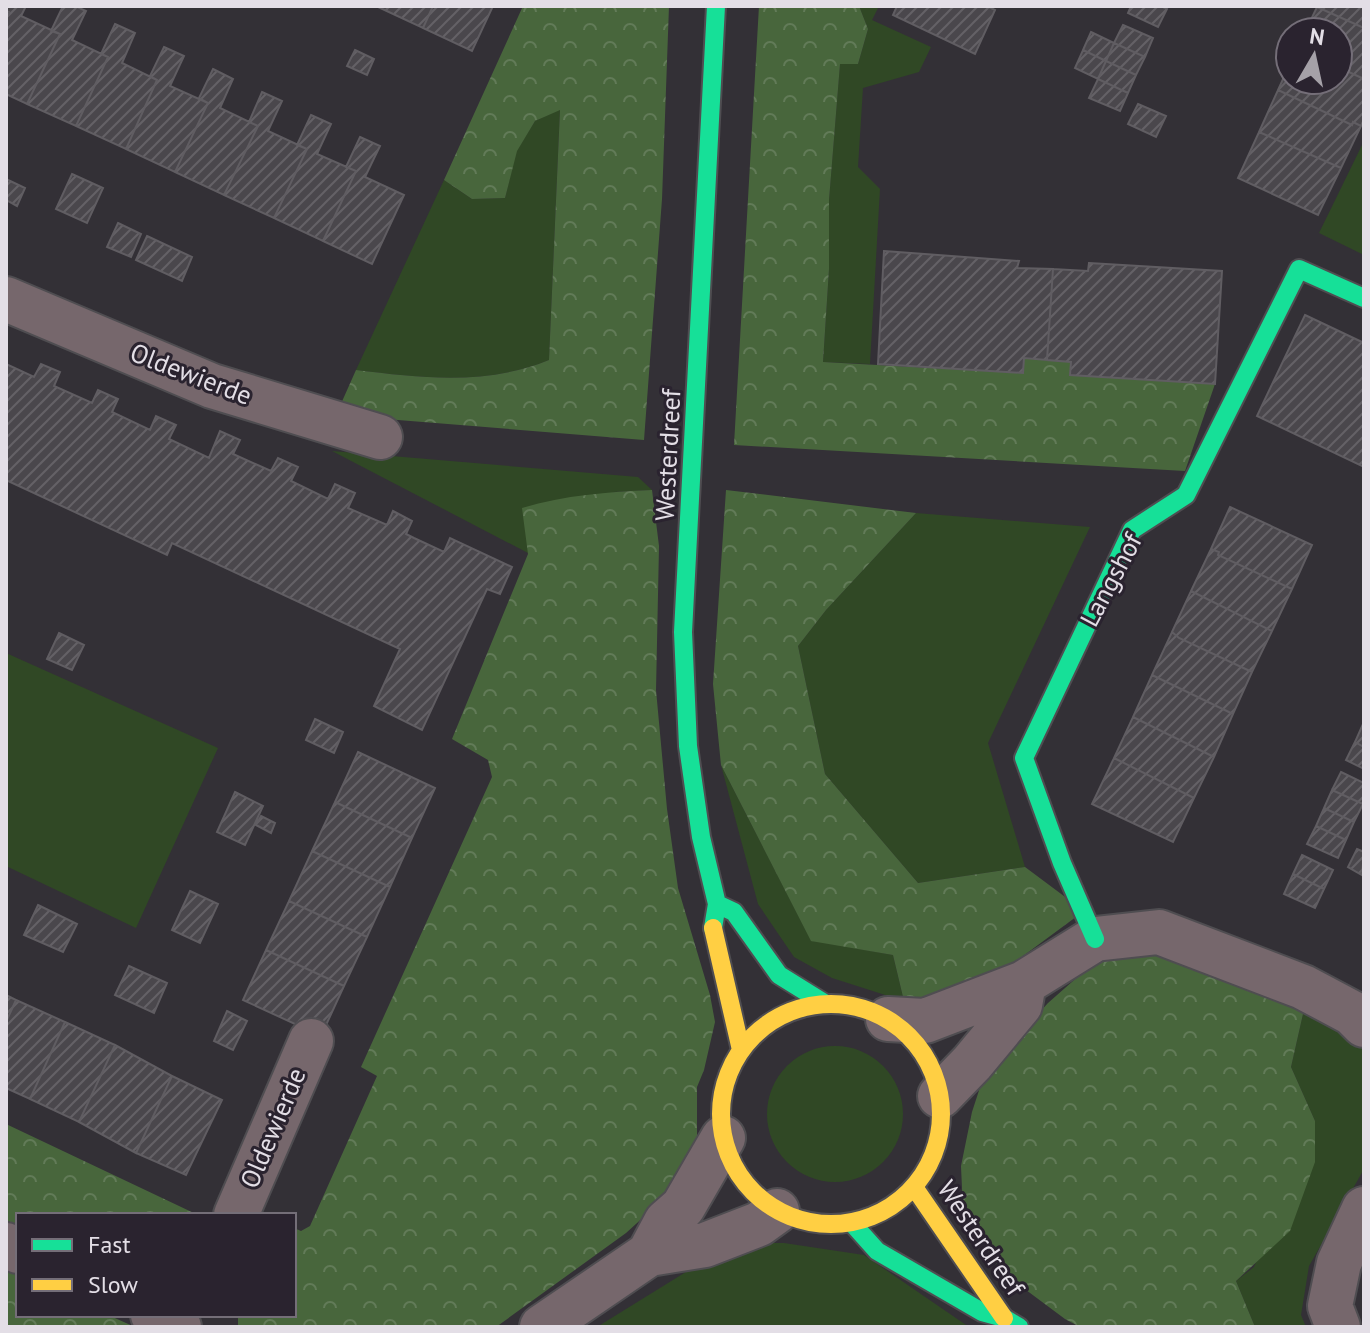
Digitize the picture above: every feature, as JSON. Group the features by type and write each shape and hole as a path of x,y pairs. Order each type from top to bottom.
{"main road":[{"name":"Westerdreef","path":"716,6 683,632 688,746 701,837 717,904 712,925 741,1050"},
{"name":"Langshof","path":"1095,939 1062,863 1024,758 1132,530 1186,495 1299,269 1364,298"},
{"path":"717,904 734,912 779,975 824,1003"},
{"path":"824,1003 857,1007 888,1019 912,1040 931,1066 940,1096 941,1128 932,1159 914,1187 896,1204 876,1216 852,1223 814,1222 777,1211 752,1191 733,1167 723,1138 720,1107 726,1077 741,1050 773,1021 792,1011 824,1003"},
{"name":"Westerdreef","path":"914,1187 1012,1323"},
{"name":"Westerdreef","path":"852,1223 877,1251 982,1312 1012,1323"}],"street":[{"name":"Oldewierde","path":"6,299 212,386 380,437"},
{"path":"888,1019 925,1021 1024,983 1095,939 1159,932 1303,987 1352,1013 1364,1025"},
{"path":"940,1096 1020,1005 1024,983"},
{"name":"Oldewierde","path":"237,1213 311,1041"},
{"path":"649,1254 666,1222 683,1207 723,1138"},
{"path":"1338,1327 1330,1306 1339,1263 1364,1209"},
{"path":"542,1327 649,1254 705,1245 759,1224 777,1211"},
{"path":"157,1317 179,1327"}],"green space":[{"path":"523,6 669,6 662,199 644,440 336,415 356,370 429,377 477,377 501,374 549,360 560,110 535,121 517,151 505,198 472,199 444,180"},
{"path":"759,6 859,6 868,29 858,64 840,64 829,200 829,269 823,362 1022,373 1024,358 1071,362 1070,375 1215,384 1185,471 734,445"},
{"path":"859,6 879,6 872,20 931,47 919,72 863,88 858,167 880,189 870,364 823,362 829,269 829,200 840,63 858,64 868,29"},
{"path":"560,109 549,360 501,374 477,377 429,377 356,370 444,180 472,199 505,198 516,151 535,121"},
{"path":"1364,141 1364,255 1319,233"},
{"path":"332,451 638,477 652,490 614,492 528,553"},
{"path":"652,490 659,546 656,690 667,809 678,888 715,1022 697,1087 697,1141 693,1163 659,1203 626,1233 496,1327 238,1327 238,1317 296,1317 296,1229 301,1231 310,1226 377,1076 361,1067 492,777 488,760 452,739 528,554 522,508 555,500"},
{"path":"726,490 916,513 826,610 798,646 825,774 918,883 1025,867 1084,911 985,984 904,1001 893,955 811,941 721,765 713,684"},
{"path":"916,513 1090,527 988,743 1025,867 918,883 825,774 798,646 826,610"},
{"path":"6,653 218,748 136,928 6,866"},
{"path":"721,765 811,940 893,955 904,1001 832,978 794,957 758,904"},
{"path":"1150,949 1305,1005 1291,1067 1315,1121 1315,1162 1290,1231 1236,1281 1255,1327 1080,1327 999,1270 963,1210 961,1166 972,1112 985,1072 1048,1003 1090,966 1125,950"},
{"path":"1305,1005 1358,1041 1364,1053 1364,1169 1309,1266 1301,1315 1306,1327 1255,1327 1236,1281 1254,1267 1315,1121 1291,1067"},
{"path":"835,1046 861,1051 883,1066 898,1088 903,1114 898,1140 883,1162 861,1177 835,1182 809,1177 787,1162 772,1140 767,1114 772,1088 787,1066 809,1051"},
{"path":"6,1124 194,1213 16,1213 16,1225 6,1220"},
{"path":"741,1243 784,1243 864,1255 969,1327 597,1327 702,1262"},
{"path":"6,1268 16,1273 16,1317 112,1317 135,1327 6,1327"}],"building":[{"path":"6,6 26,6 21,16 60,34 27,104 6,94 6,20 9,12"},
{"path":"63,6 75,6 86,11 72,40 108,57 76,126 27,104 60,34 51,31"},
{"path":"376,6 433,6 423,28"},
{"path":"433,6 493,6 472,51 423,28"},
{"path":"897,6 987,6 995,10 975,54 893,15"},
{"path":"1131,6 1161,6 1167,9 1158,27 1128,13"},
{"path":"1317,6 1364,6 1364,28 1354,24 1354,16 1337,16"},
{"path":"1317,7 1337,16 1313,16"},
{"path":"115,24 135,33 122,63 157,80 126,149 76,126 108,57 101,54"},
{"path":"1354,24 1364,28 1364,79 1354,74"},
{"path":"1123,25 1153,38 1145,57 1114,43"},
{"path":"1091,32 1114,43 1106,61 1083,50"},
{"path":"1114,43 1145,57 1136,75 1106,61"},
{"path":"164,47 184,56 170,86 208,103 175,172 126,149 157,80 150,76"},
{"path":"355,50 374,59 367,75 347,66"},
{"path":"1083,50 1106,61 1098,79 1075,68"},
{"path":"1106,61 1136,75 1128,93 1098,79"},
{"path":"213,69 233,79 220,108 258,126 224,195 175,172 208,103 199,98"},
{"path":"1354,74 1364,79 1364,119 1361,126 1353,122 1352,125 1291,96 1354,96"},
{"path":"1098,79 1128,93 1120,111 1089,98"},
{"path":"262,92 282,101 268,131 307,149 274,218 224,195 258,126 249,122"},
{"path":"1275,96 1291,96 1352,125 1353,122 1361,126 1341,168 1259,132"},
{"path":"1138,104 1166,116 1156,137 1128,124"},
{"path":"311,115 331,124 317,154 356,171 323,241 274,218 307,149 297,145"},
{"path":"1259,132 1341,168 1318,215 1238,178"},
{"path":"360,137 380,146 365,177 404,195 372,264 323,241 356,171 346,167"},
{"path":"72,174 103,188 87,223 56,209"},
{"path":"6,179 25,188 17,206 6,200"},
{"path":"118,223 141,234 131,257 107,247"},
{"path":"147,236 192,257 182,281 136,260"},
{"path":"884,251 1019,261 1017,268 1053,269 1047,360 1024,358 1023,373 878,364"},
{"path":"1089,263 1222,271 1215,384 1070,375 1071,362 1047,360 1053,269 1088,271"},
{"path":"1305,315 1364,343 1364,467 1257,416"},
{"path":"6,364 34,377 41,364 60,372 54,386 92,403 98,390 118,399 112,412 150,430 156,416 176,425 169,439 209,458 220,431 240,440 233,454 271,471 278,458 298,467 291,481 328,499 335,484 355,493 348,508 387,525 393,511 412,521 406,534 414,538 444,552 450,538 512,567 500,594 487,589 422,730 374,706 400,649 172,543 167,555 6,480"},
{"path":"1230,507 1312,545 1292,589 1211,549"},
{"path":"1211,549 1292,589 1272,631 1191,591"},
{"path":"1191,591 1272,631 1252,672 1172,632"},
{"path":"1172,632 1252,672 1233,714 1152,675"},
{"path":"59,633 84,645 72,670 47,659"},
{"path":"1152,675 1233,714 1214,757 1133,717"},
{"path":"1133,717 1214,757 1194,798 1114,758"},
{"path":"315,719 343,732 334,753 306,740"},
{"path":"1364,725 1364,747 1355,742"},
{"path":"1355,742 1364,747 1364,769 1346,760"},
{"path":"358,752 435,788 412,838 335,802"},
{"path":"1114,758 1194,798 1173,842 1092,804"},
{"path":"1341,772 1364,783 1363,804 1332,790"},
{"path":"1332,790 1363,804 1354,822 1324,808"},
{"path":"235,792 263,806 245,845 217,832"},
{"path":"335,802 412,838 390,887 312,851"},
{"path":"1324,808 1354,822 1346,840 1316,826"},
{"path":"261,816 275,823 271,833 256,825"},
{"path":"1316,826 1346,840 1338,858 1307,844"},
{"path":"1357,849 1364,852 1362,875 1348,867"},
{"path":"312,851 390,887 367,937 289,901"},
{"path":"1302,855 1333,870 1324,889 1293,874"},
{"path":"1293,874 1324,889 1315,908 1284,894"},
{"path":"190,891 218,904 200,943 172,930"},
{"path":"289,901 367,937 344,986 266,950"},
{"path":"38,905 77,924 63,952 24,935"},
{"path":"266,950 344,986 321,1036 243,1000"},
{"path":"129,966 167,983 154,1013 115,995"},
{"path":"6,995 16,1000 6,1022"},
{"path":"16,1000 65,1022 30,1099 6,1088 6,1022"},
{"path":"227,1011 247,1021 233,1050 214,1041"},
{"path":"65,1022 115,1045 79,1122 30,1099"},
{"path":"115,1045 172,1076 136,1153 79,1122"},
{"path":"172,1076 222,1100 186,1175 136,1153"}],"traffic: fast":[{"path":"713,928 717,904 701,837 688,746 683,632 716,6"},
{"path":"1095,939 1062,863 1024,758 1132,530 1186,495 1299,269 1364,298"},
{"path":"717,904 734,912 779,975 824,1003"},
{"path":"852,1223 877,1251 982,1312 1004,1318 1019,1327"}],"traffic: slow":[{"path":"713,928 741,1050"},
{"path":"831,1004 873,1012 909,1036 933,1072 941,1114 933,1156 909,1192 873,1216 831,1224 789,1216 753,1192 729,1156 721,1114 729,1072 753,1036 789,1012 831,1004"},
{"path":"914,1187 1004,1318"}]}
